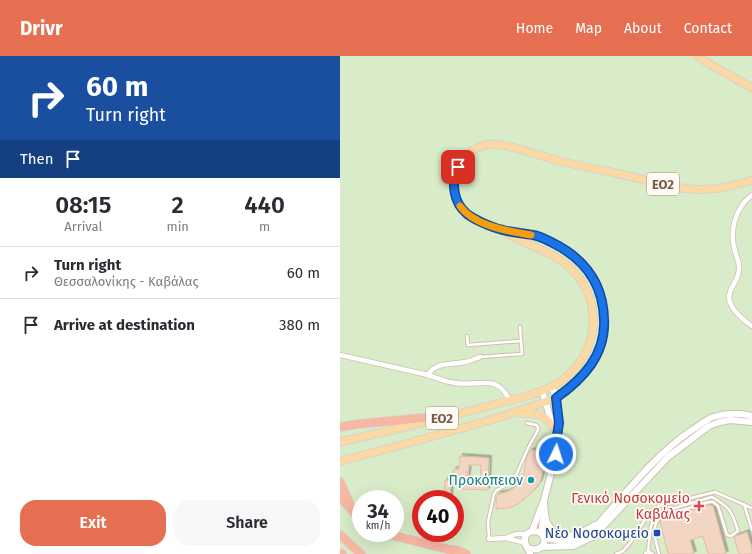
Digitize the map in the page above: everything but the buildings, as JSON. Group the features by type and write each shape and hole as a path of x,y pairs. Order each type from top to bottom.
{"highway":[{"path":"340,427 455,415"},
{"path":"340,482 352,509"},
{"path":"340,497 352,510"},
{"path":"340,535 361,554"},
{"path":"404,538 456,552 458,550 466,554"},
{"path":"348,542 366,554"}],"main road":[{"path":"698,56 752,88"},
{"name":"ΕΟ2","path":"340,442 455,415 542,390 552,386 569,374 578,365 588,348 591,340 594,320 592,300 582,281 560,259 521,241 502,230 475,219 459,204 455,192 455,175 462,160 472,151 485,145 499,145 560,161 691,189 714,189 752,180"},
{"name":"ΕΟ2","path":"340,461 377,452 512,413 556,398 577,382 587,372 598,353 603,334 604,320 599,290 590,272 583,264 561,247 534,235 502,230"},
{"path":"512,413 534,413 542,415 553,427"}],"street":[{"path":"752,195 743,204 735,219 732,230 733,245 740,269 737,279 729,293 730,300 736,313 752,326"},
{"path":"340,355 457,384 496,384 504,390 509,400"},
{"path":"428,376 431,370 441,365 466,362 480,357"},
{"path":"528,549 525,538 530,532 544,500 556,454 559,420 556,398 552,386"},
{"path":"542,390 557,436"},
{"path":"506,538 516,534 537,531 543,536 560,541 581,538 591,532 658,457 688,433 708,419 716,416 738,414 752,416"},
{"path":"489,539 506,538 522,542 528,549 538,550 573,546 592,538 606,525 668,457 710,426 730,420 752,422"},
{"path":"544,500 548,525 557,534 566,536 580,534 604,518"},
{"path":"538,550 543,544 545,509"}],"lane":[{"path":"480,357 522,354 520,327"},
{"path":"467,336 468,345 522,341"},
{"path":"489,539 488,522 490,506 494,494 510,483 517,473 538,430 536,425 527,423"},
{"path":"616,554 623,551 630,543 650,512 659,506 716,492 752,508"},
{"path":"649,553 651,526 658,513 712,497 723,503 732,513 738,531 731,536 727,535 718,506 713,502 662,516 657,520 654,527 659,554"},
{"path":"744,504 752,530"},
{"path":"651,536 655,534"},
{"path":"645,554 653,554"}],"green space":[{"path":"340,56 752,56 752,554 340,554"}],"slow traffic":[{"path":"460,206 464,211 479,221 502,230 531,235"}],"place":[{"name":"Προκόπειον","path":"531,480"},
{"name":"Γενικό Νοσοκομείο Καβάλας","path":"699,506"},
{"name":"Νέο Νοσοκομείο","path":"657,533"}],"route":[{"path":"458,167 454,179 454,188 459,204 468,214 475,219 502,230 534,235 561,247 583,264 595,280 599,290 604,320 601,343 594,362 587,372 577,382 556,398 559,428 556,454"}]}
